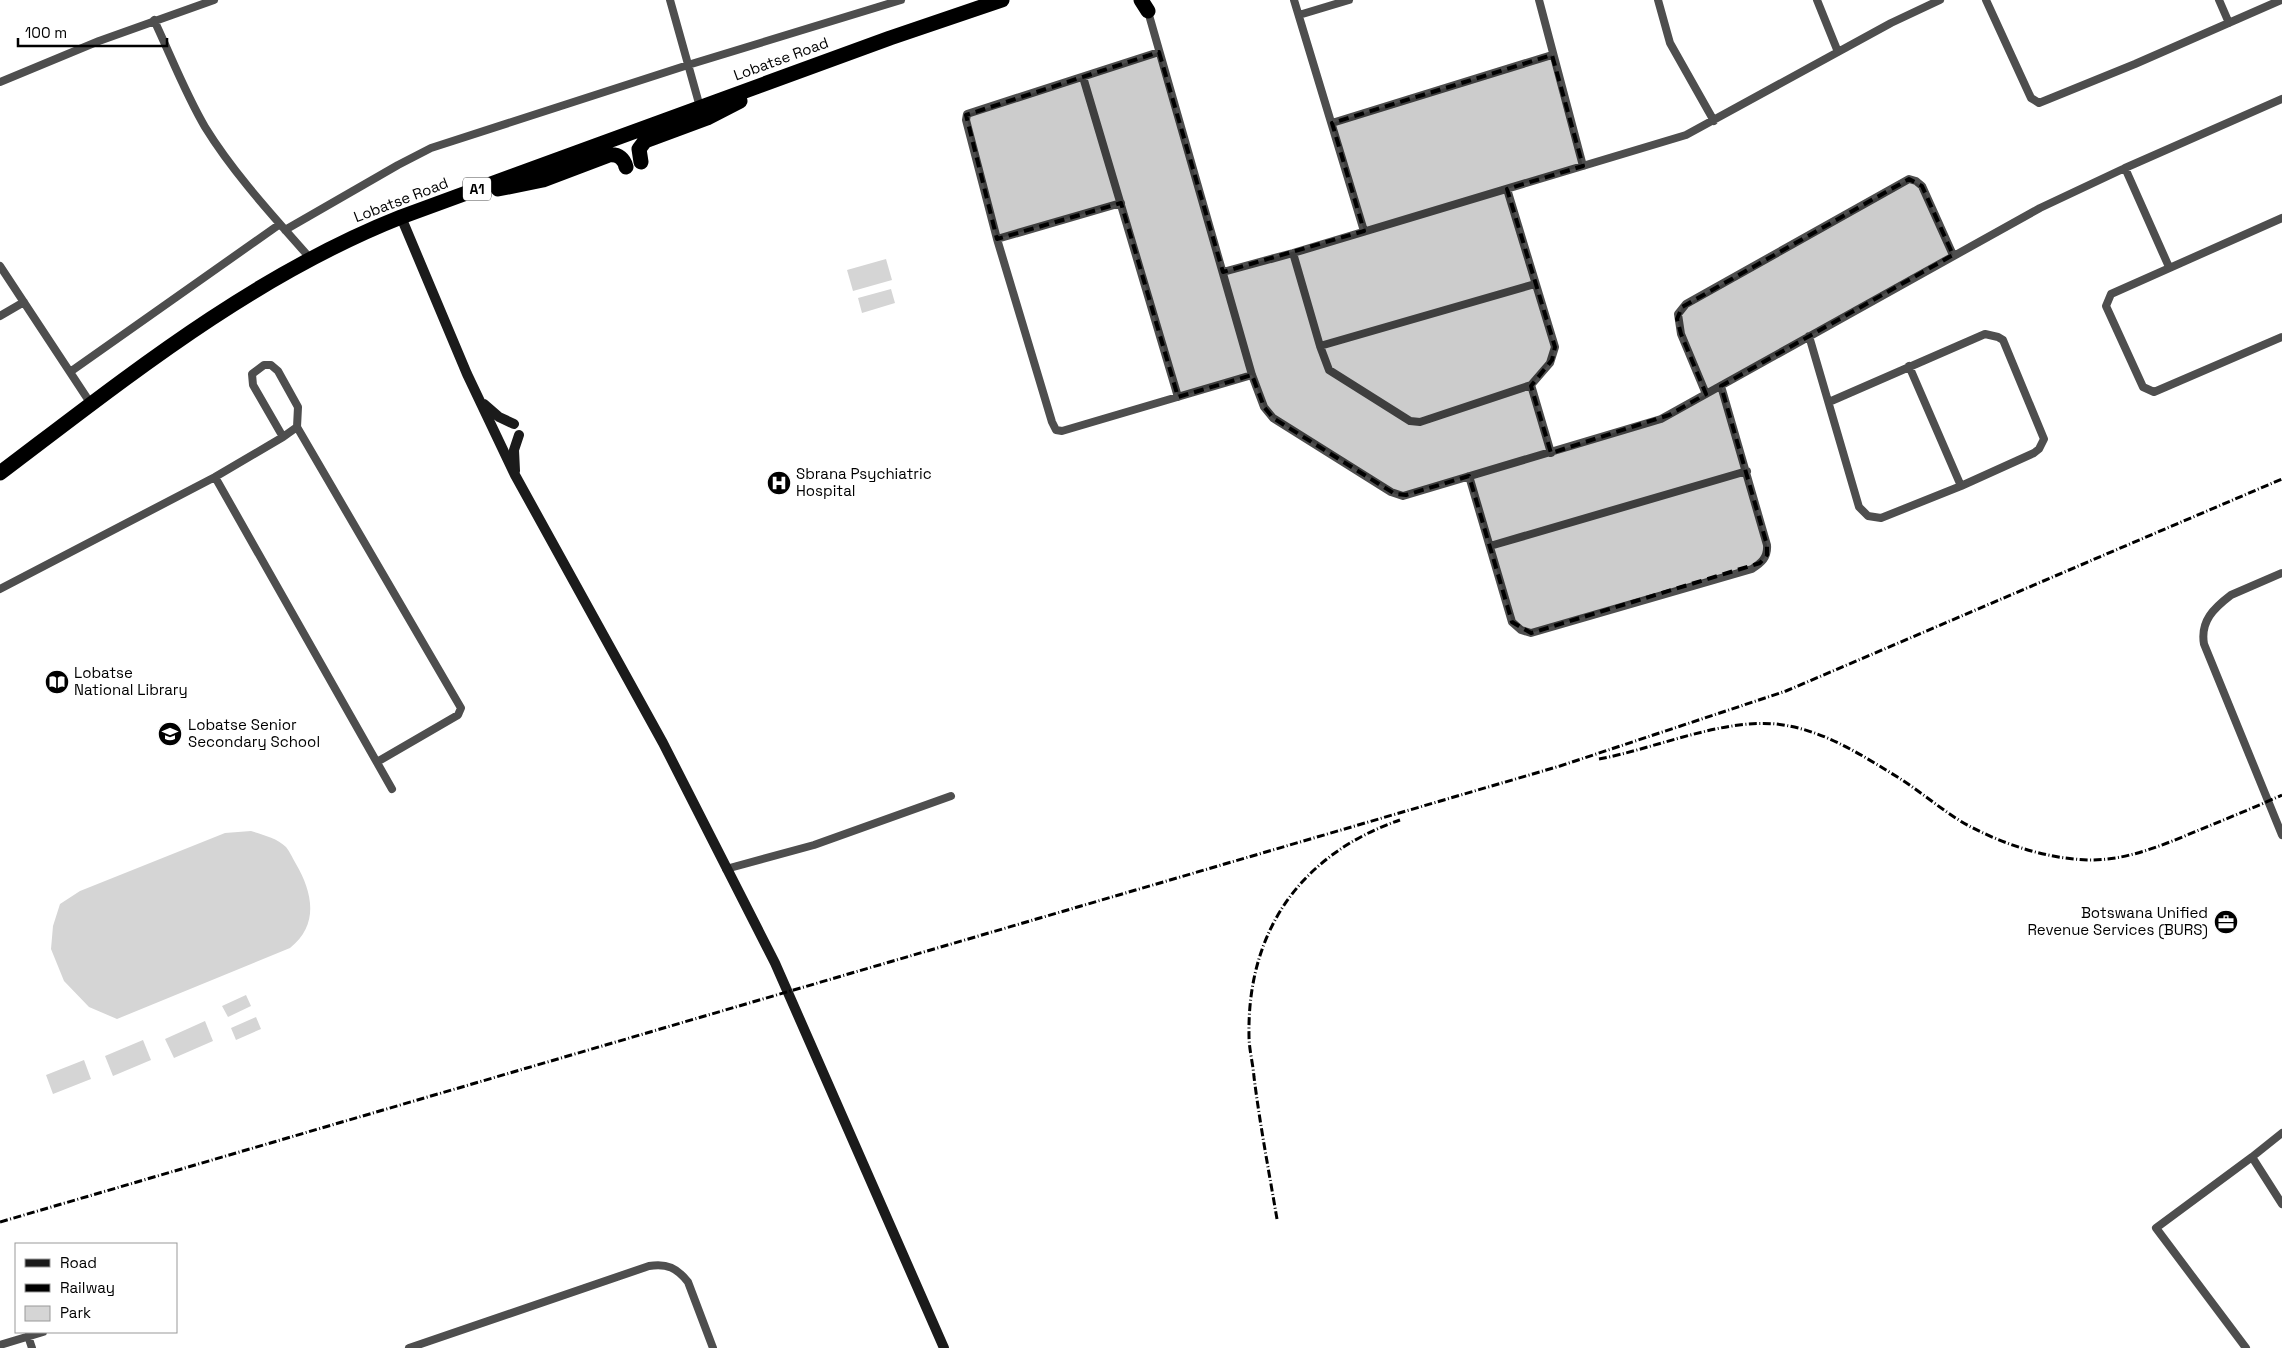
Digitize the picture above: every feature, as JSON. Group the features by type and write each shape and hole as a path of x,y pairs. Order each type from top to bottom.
{"highway":[{"name":"Lobatse Road","path":"0,473 204,322 249,293 310,258 355,236 401,217 790,74 1002,0"},
{"path":"641,162 639,149 645,142 707,118 790,74"},
{"path":"455,197 530,183 609,155 619,157 625,162 626,167"}],"street":[{"path":"0,82 154,20 214,0"},
{"path":"670,0 700,107"},
{"path":"70,372 282,227 431,148 688,65 901,0"},
{"path":"1294,0 1364,231"},
{"path":"1299,14 1349,0"},
{"path":"1538,0 1582,166"},
{"path":"1658,0 1670,43 1714,121"},
{"path":"1817,0 1838,52"},
{"path":"1223,272 1293,253 1686,135 1907,15 1940,0"},
{"path":"1986,0 2031,98 2039,103 2281,0"},
{"path":"2219,0 2229,23"},
{"path":"1144,4 1262,404 1273,418 1396,494 1406,495 1660,419 2040,208 2124,168 2282,99"},
{"path":"154,20 206,128 282,227 310,258"},
{"path":"1159,52 967,114 966,120 997,239 1056,430 1062,431 1252,375"},
{"path":"1332,123 1552,55"},
{"path":"1083,77 1178,397"},
{"path":"2124,168 2169,267"},
{"path":"1706,394 1681,334 1678,318 1682,307 1703,294 1909,180 1922,186 1953,255"},
{"path":"1293,253 1328,368 1333,374 1414,422 1420,422 1531,385 1550,363 1555,350 1507,189"},
{"path":"997,239 1121,204"},
{"path":"401,217 479,400 515,475 663,743 778,970 944,1348"},
{"path":"2282,218 2111,294 2106,302 2107,310 2146,389 2154,392 2282,337"},
{"path":"0,266 91,404"},
{"path":"1320,346 1535,284"},
{"path":"0,316 24,302"},
{"path":"1809,336 1828,402 1859,508 1863,513 1874,518 1881,518 1961,486 2034,453 2039,449 2044,439 2004,340 1998,336 1985,334 1828,402"},
{"path":"283,437 253,385 252,374 256,369 264,365 271,365 276,368 298,407 297,427 461,708 458,715 376,762"},
{"path":"1909,366 1961,486"},
{"path":"1531,385 1551,453"},
{"path":"1469,476 1512,622 1521,630 1531,634 1752,569 1764,560 1768,551 1722,386"},
{"path":"479,400 499,417 514,424"},
{"path":"0,589 214,477 297,427"},
{"path":"515,475 514,450 519,435"},
{"path":"1490,546 1747,471"},
{"path":"214,477 392,789"},
{"path":"2282,573 2231,595 2205,623 2203,636 2212,663 2282,835"},
{"path":"726,869 814,845 951,796"},
{"path":"2246,1348 2156,1228 2282,1133"},
{"path":"2252,1157 2282,1204"},
{"path":"409,1348 649,1266 660,1264 671,1267 681,1273 688,1282 713,1348"},
{"path":"0,1345 39,1333"},
{"path":"28,1336 32,1348"}],"highlighted area":[{"path":"1159,52 1223,272 1364,231 1332,123 1552,55 1583,166 1507,189 1555,347 1552,360 1531,386 1551,453 1669,415 1706,394 1681,334 1677,319 1682,307 1909,179 1922,186 1953,255 1721,386 1767,545 1767,555 1760,563 1531,633 1512,622 1469,476 1406,495 1395,494 1273,418 1264,407 1252,375 1178,397 1121,203 997,239 966,115"}],"green space":[{"path":"886,259 892,280 853,291 847,270"},
{"path":"891,289 895,303 862,313 858,298"},
{"path":"251,831 274,839 286,847 306,886 310,908 309,919 306,929 290,948 117,1019 89,1007 64,981 51,949 53,926 60,904 80,891 225,833"},
{"path":"246,995 251,1006 228,1017 222,1006"},
{"path":"256,1017 261,1029 236,1040 231,1028"},
{"path":"205,1021 213,1041 174,1058 165,1039"},
{"path":"143,1040 151,1060 113,1076 105,1056"},
{"path":"84,1060 91,1079 53,1094 46,1075"}],"railway":[{"path":"0,1222 1560,766 1786,691 2282,479"},
{"path":"1599,759 1732,726 1776,724 1793,727 1825,737 1855,752 1908,784 1962,822 1983,833 2034,852 2093,860 2110,859 2144,851 2282,795"},
{"path":"1277,1219 1249,1041 1251,998 1258,963 1270,930 1287,901 1308,876 1334,853 1365,835 1400,820"}],"place":[{"name":"Sbrana Psychiatric Hospital","path":"779,483"},
{"name":"Lobatse National Library","path":"57,682"},
{"name":"Lobatse Senior Secondary School","path":"170,734"},
{"name":"Botswana Unified Revenue Services (BURS)","path":"2226,922"}]}
